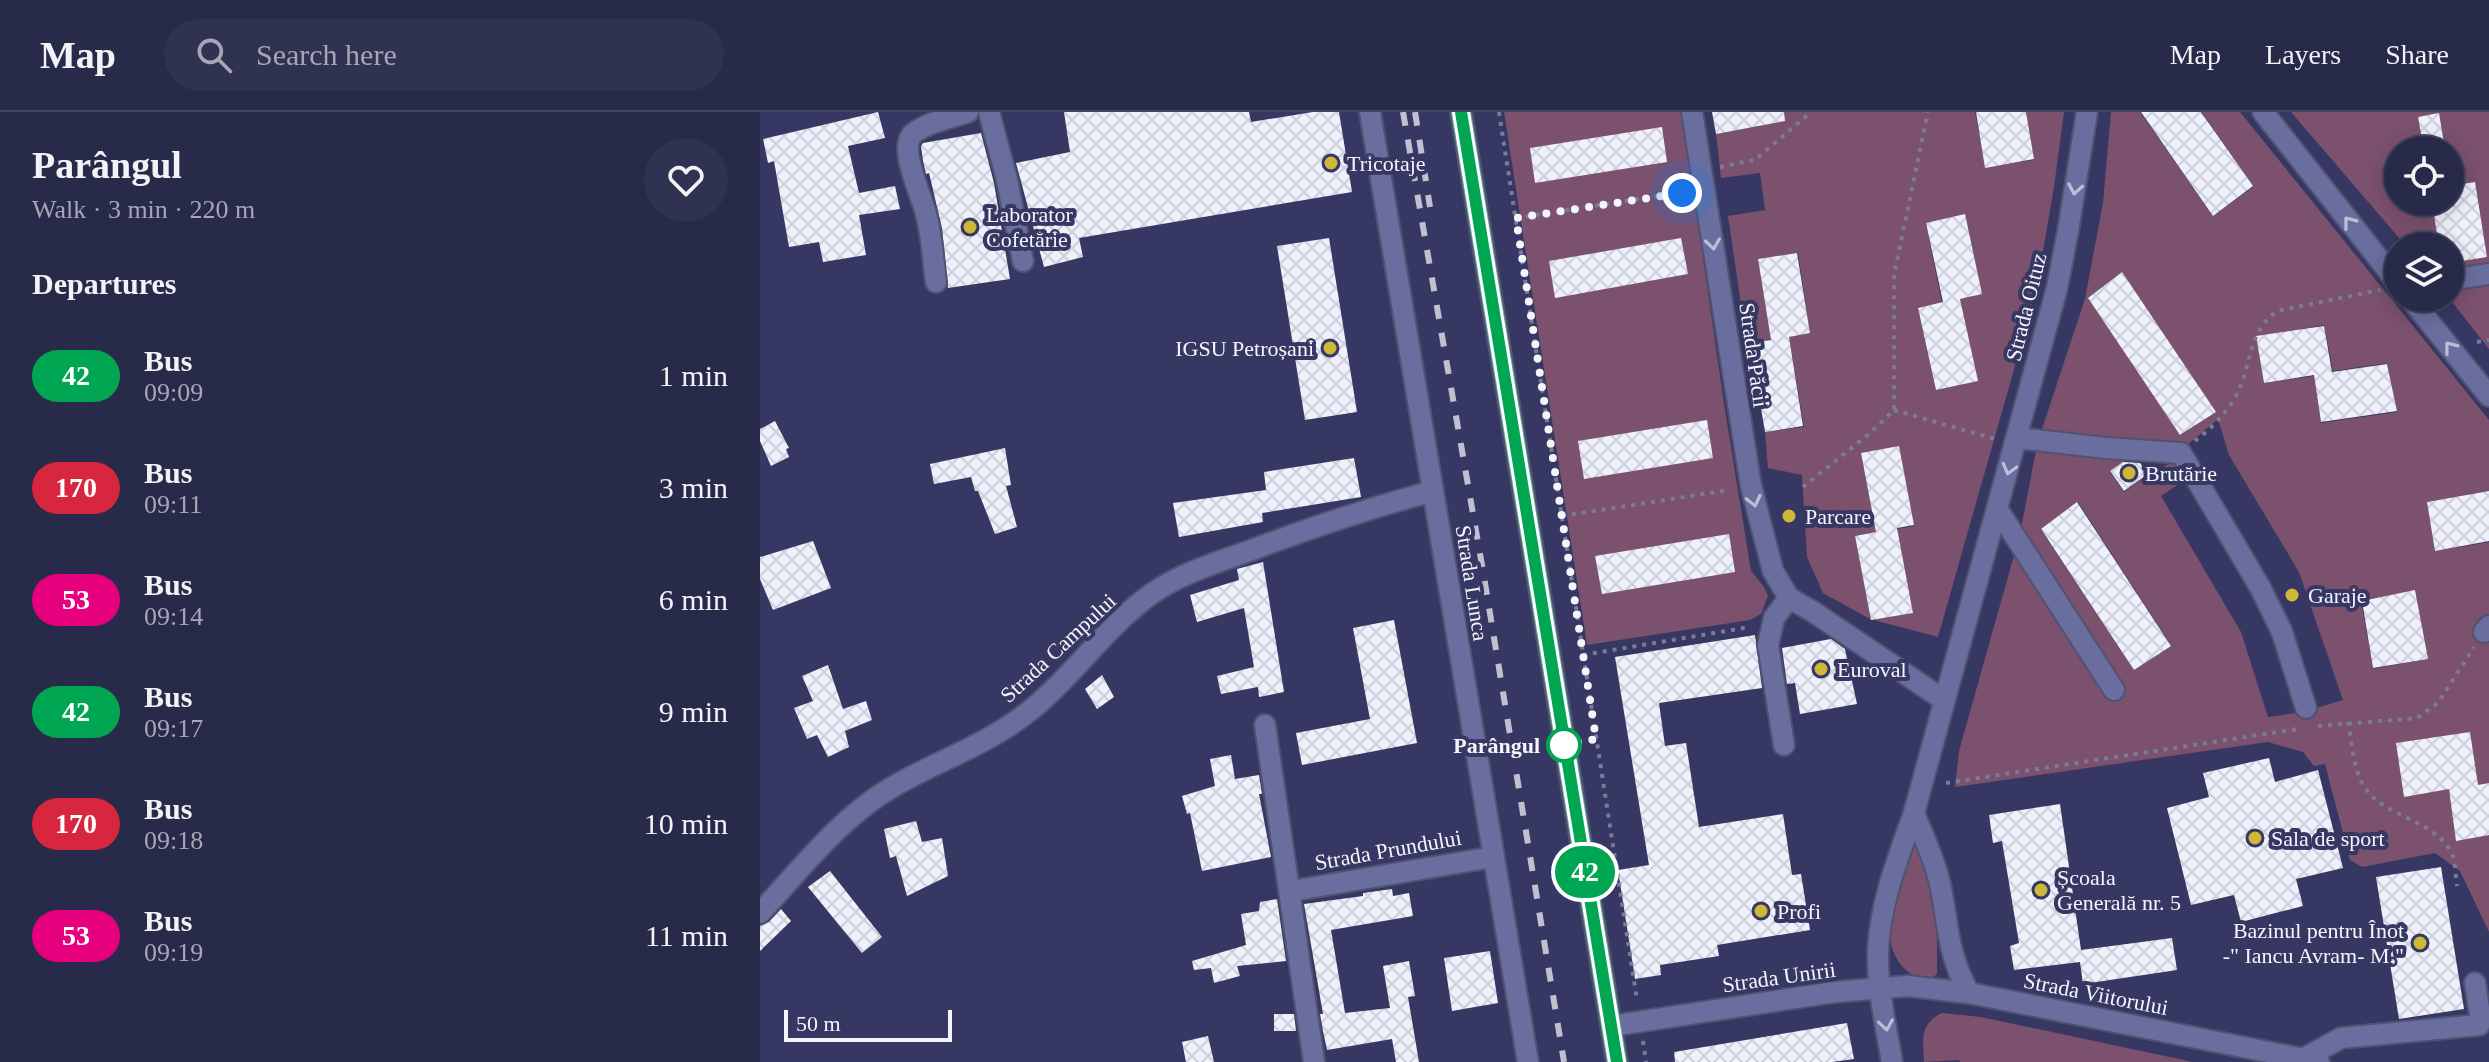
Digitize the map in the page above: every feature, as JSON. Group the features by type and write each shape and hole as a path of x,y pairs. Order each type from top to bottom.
{"main road":[{"path":"1461,112 1617,1062"}],"street":[{"path":"936,282 926,214 913,183 908,142 912,134 921,128 968,112"},
{"path":"989,112 1007,180 1023,261"},
{"name":"Strada Lunca","path":"1370,112 1528,1062"},
{"name":"Strada Păcii","path":"1692,112 1751,486 1773,571 1789,598"},
{"name":"Strada Oituz","path":"1880,987 1878,952 1881,918 1895,865 1914,813 1998,510 2007,438 2057,288 2087,112"},
{"path":"2263,112 2384,273"},
{"path":"2464,278 2489,274"},
{"path":"2421,312 2489,396"},
{"path":"2007,438 2181,453 2261,589 2282,632 2306,708"},
{"name":"Strada Campului","path":"760,913 810,858 865,805 896,785 981,744 1024,716 1149,596 1180,578 1232,557 1363,510 1433,491"},
{"path":"1998,510 2114,690"},
{"path":"1784,745 1768,645 1772,623 1789,598 1944,700"},
{"name":"Strada Prundului","path":"1265,725 1314,1062"},
{"path":"1914,813 1940,883 1954,961 1969,993"},
{"name":"Strada Prundului","path":"1291,891 1493,857"},
{"path":"2307,1061 2341,1038 2475,1027 2481,1021 2475,983"},
{"name":"Strada Viitorului","path":"1880,987 1908,986 1969,993 2307,1061"},
{"path":"1880,987 1892,1062"},
{"name":"Strada Unirii","path":"1611,1026 1880,987"}],"path":[{"path":"1499,112 1646,1062"},
{"path":"1516,218 1704,180 1755,160 1811,112"},
{"path":"1803,487 1894,410 1894,275 1928,112"},
{"path":"2181,453 2205,434 2237,395 2255,335 2265,319 2277,311 2384,288"},
{"path":"2477,342 2489,340"},
{"path":"1894,410 2007,438"},
{"path":"1562,516 1751,486"},
{"path":"1583,655 1772,623"},
{"path":"1946,783 2348,722 2417,718 2438,703 2486,629"},
{"path":"2348,722 2364,788 2379,803 2434,834 2446,845 2452,852 2457,886"}],"shaded area":[{"path":"1504,112 1682,112 1751,571 1768,596 1761,614 1750,620 1587,645"},
{"path":"1759,112 1975,112 1986,167 2034,160 2026,112 2064,112 2036,292 1938,637 1870,619 1823,593 1807,557 1802,475 1768,468 1765,432 1804,427 1789,337 1810,333 1798,253 1758,259 1771,339 1747,345 1728,216 1765,210 1760,173 1721,178 1716,133 1761,126","holes":["1926,224 1981,294 1960,299 1977,381 1936,390 1918,308 1942,303","1899,448 1914,526 1897,529 1913,613 1871,619 1855,536 1876,532 1861,453"]},
{"path":"2111,112 2140,112 2213,216 2253,187 2202,112 2240,112 2384,290 2384,312 2402,312 2489,420 2489,491 2427,502 2436,551 2489,542 2489,932 2460,871 2435,853 2362,867 2350,860 2325,764 2314,766 2303,752 2268,742 1955,787 1959,751 2020,534 2037,445 2133,455 2110,472 2124,492 2175,461 2185,480 2161,496 2241,632 2268,717 2303,712 2343,700 2299,572 2229,455 2218,419 2186,446 2040,435 2085,299 2103,203","holes":["2122,273 2216,412 2181,435 2088,298","2324,325 2333,371 2387,363 2397,412 2321,423 2314,376 2264,383 2256,337","2078,502 2171,645 2134,670 2041,530","2415,591 2427,659 2373,669 2361,601"]},
{"path":"2291,112 2489,112 2489,270 2464,274 2464,232 2394,232"},
{"path":"2489,281 2489,349 2460,312 2464,312 2464,286"},
{"path":"1917,841 1937,924 1937,974 1929,980 1914,976 1902,966 1894,953 1890,937 1893,904"},
{"path":"1942,1013 1981,1017 2193,1062 1924,1062 1924,1033 1929,1022"}],"building":[{"path":"878,112 885,138 848,146 859,193 895,186 900,209 859,215 866,255 823,262 819,242 789,247 774,161 768,163 763,139"},
{"path":"1064,112 1249,112 1251,122 1313,112 1339,112 1352,192 1079,238 1083,257 1044,267 1016,163 1070,152"},
{"path":"1712,112 1784,112 1785,121 1716,134"},
{"path":"1976,112 2026,112 2034,159 1985,168"},
{"path":"2141,112 2201,112 2253,186 2213,216"},
{"path":"2439,113 2443,136 2421,136 2418,117"},
{"path":"1662,127 1667,162 1535,183 1530,148"},
{"name":"Laborator Cofetărie","path":"981,133 994,183 1010,279 948,288 942,228 921,146 923,143"},
{"path":"2475,182 2487,257 2464,261 2464,232 2437,232 2434,216 2464,216 2464,184"},
{"path":"1965,214 1982,294 1960,299 1978,381 1936,390 1918,308 1943,302 1926,223"},
{"name":"IGSU Petroșani","path":"1329,238 1357,412 1305,420 1277,246"},
{"path":"1681,238 1688,274 1555,298 1549,261"},
{"path":"1797,253 1810,333 1789,337 1803,426 1765,432 1750,343 1771,340 1758,259"},
{"path":"2122,272 2216,412 2180,435 2088,298"},
{"path":"2324,326 2332,372 2387,364 2397,411 2321,422 2314,375 2264,383 2256,336"},
{"path":"1707,420 1713,458 1584,479 1578,441"},
{"path":"775,421 789,448 786,449 789,457 771,466 760,441 760,429"},
{"path":"1899,446 1914,525 1897,528 1913,613 1871,620 1855,536 1876,532 1861,453"},
{"path":"1005,448 1011,485 1006,486 1017,527 995,534 971,477 934,484 930,464"},
{"path":"1354,458 1361,497 1262,513 1263,522 1179,537 1173,503 1266,490 1264,472"},
{"name":"Brutărie","path":"2123,462 2140,463 2148,474 2124,491 2110,471"},
{"path":"2489,491 2489,541 2435,551 2427,502"},
{"path":"2077,502 2171,646 2134,670 2041,529"},
{"path":"1729,534 1735,572 1602,594 1595,556"},
{"path":"813,541 831,588 773,610 760,579 760,557"},
{"path":"1263,562 1284,692 1259,697 1258,687 1221,694 1217,676 1254,667 1244,608 1197,622 1190,595 1239,580 1237,569"},
{"path":"2415,590 2428,659 2373,668 2362,601"},
{"path":"1394,620 1417,743 1302,765 1296,733 1370,719 1353,628"},
{"path":"1755,635 1762,688 1659,703 1665,746 1686,743 1699,827 1783,814 1792,875 1801,874 1810,930 1717,945 1719,956 1660,965 1661,975 1635,979 1618,870 1649,865 1615,657"},
{"name":"Euroval","path":"1831,639 1845,649 1857,704 1800,714 1795,683 1787,684 1782,648"},
{"path":"828,665 843,709 866,701 872,720 845,731 849,747 828,757 817,735 807,739 794,708 813,701 802,676"},
{"path":"1102,675 1114,697 1097,709 1085,689"},
{"path":"2470,732 2478,785 2489,783 2489,835 2456,841 2449,789 2404,797 2396,743"},
{"path":"1231,755 1235,779 1259,775 1262,794 1259,794 1271,857 1202,871 1190,813 1187,814 1182,796 1215,786 1210,759"},
{"name":"Sala de sport","path":"2269,758 2275,782 2318,770 2343,868 2296,879 2303,906 2241,922 2234,895 2191,905 2167,808 2209,797 2203,773"},
{"name":"Școala Generală nr. 5","path":"2060,804 2081,950 2172,938 2177,970 2083,984 2080,962 2014,970 2010,946 2019,943 2002,841 1993,843 1989,815"},
{"path":"916,821 922,842 942,838 948,876 907,896 896,856 890,858 884,829"},
{"name":"Bazinul pentru Înot -\" Iancu Avram- M.\"","path":"2441,867 2464,1009 2399,1019 2376,877"},
{"path":"830,871 882,937 862,953 808,887"},
{"path":"1392,889 1393,896 1409,893 1413,916 1331,930 1345,1013 1390,1008 1383,966 1409,961 1415,996 1408,997 1419,1062 1396,1062 1392,1039 1327,1050 1320,1014 1323,1014 1304,904"},
{"path":"1277,899 1286,961 1237,966 1240,976 1214,983 1211,968 1194,970 1192,961 1246,945 1241,914 1259,911 1260,902"},
{"path":"781,909 791,921 760,951 760,926 769,922"},
{"path":"1490,951 1498,1003 1452,1011 1444,958"},
{"path":"1274,1014 1294,1014 1296,1031 1274,1031"},
{"path":"1847,1023 1854,1059 1832,1062 1675,1062 1674,1052"},
{"path":"1208,1036 1214,1062 1186,1062 1182,1042"}],"railway":[{"path":"1403,112 1564,1062"},
{"path":"1415,112 1430,207"}],"bus line":[{"name":"42","path":"1461,112 1617,1062"}],"place":[{"name":"Tricotaje","path":"1331,163"},
{"name":"Laborator Cofetărie","path":"970,227"},
{"name":"IGSU Petroșani","path":"1330,348"},
{"name":"Brutărie","path":"2129,473"},
{"name":"Parcare","path":"1789,516"},
{"name":"Garaje","path":"2292,595"},
{"name":"Euroval","path":"1821,669"},
{"name":"Parângul","path":"1564,745"},
{"name":"Sala de sport","path":"2255,838"},
{"name":"Școala Generală nr. 5","path":"2041,890"},
{"name":"Profi","path":"1761,911"},
{"name":"Bazinul pentru Înot -\" Iancu Avram- M.\"","path":"2420,943"}],"route":[{"path":"1564,745 1596,739 1516,218 1682,193"}]}
